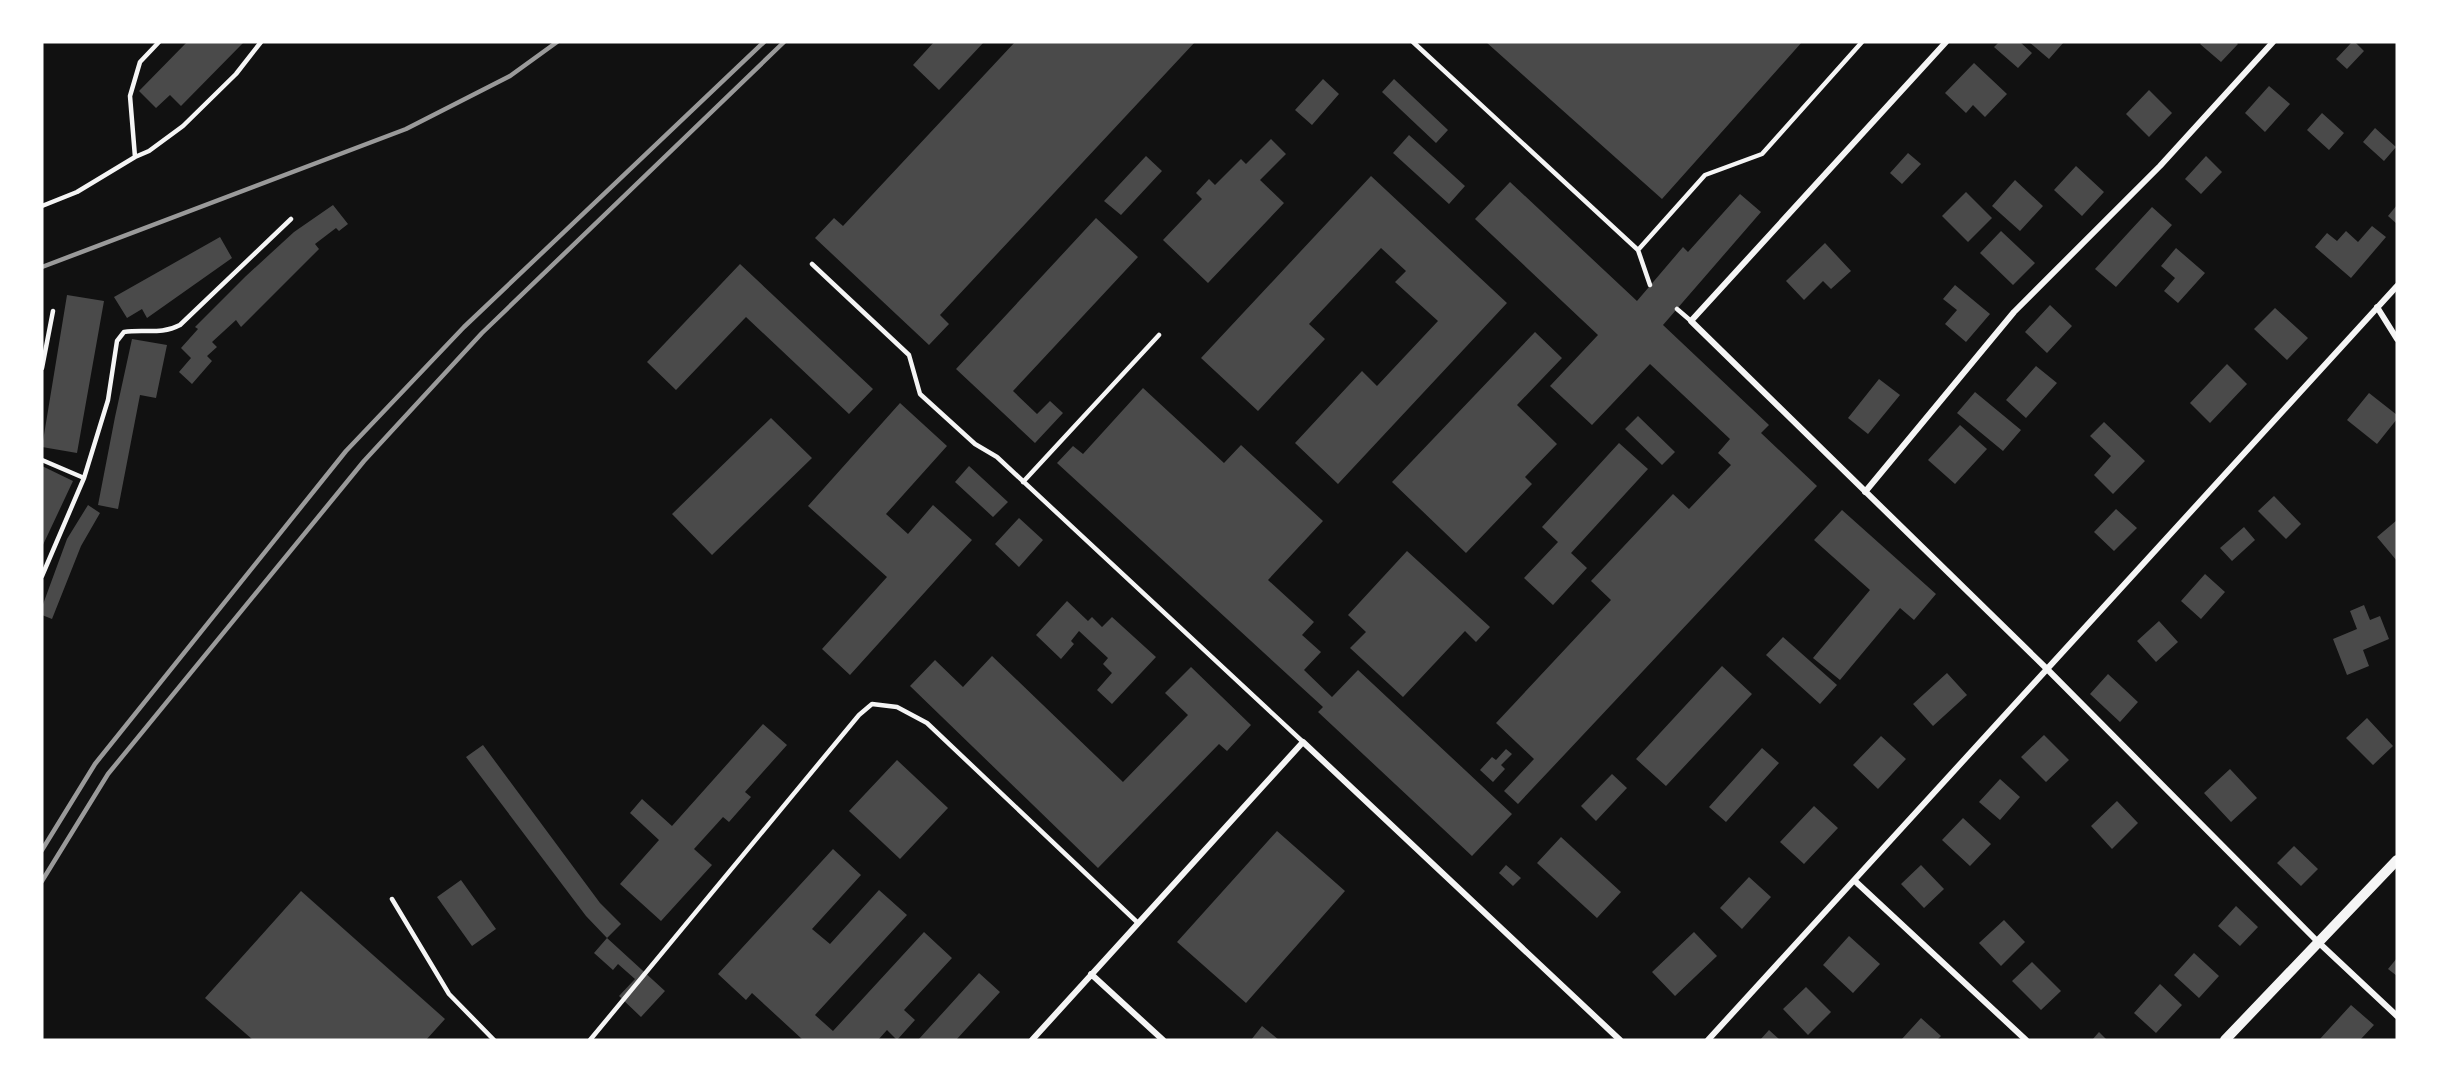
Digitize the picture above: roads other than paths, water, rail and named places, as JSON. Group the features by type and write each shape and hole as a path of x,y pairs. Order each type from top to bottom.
{"street":[{"path":"1946,42 1691,321 2048,670 2318,941 2397,1016"},
{"path":"1865,492 2013,312 2160,166 2273,42"},
{"path":"1708,1040 2397,286"},
{"path":"2377,307 2397,339"},
{"path":"1032,1040 1303,742 1620,1040"},
{"path":"2225,1040 2397,860"},
{"path":"1855,881 2026,1040"},
{"path":"1091,974 1163,1040"}],"lane":[{"path":"135,157 130,96 140,62 159,42"},
{"path":"42,206 77,192 149,151 183,126 236,74 261,42"},
{"path":"1413,42 1638,250 1650,285"},
{"path":"1638,250 1705,175 1762,154 1862,42"},
{"path":"42,576 84,478 108,400 117,341 124,332 137,330 168,332 180,325 291,219"},
{"path":"812,264 909,355 920,394 975,444 997,457 1303,742"},
{"path":"1677,309 1691,321"},
{"path":"42,368 53,311"},
{"path":"1023,482 1159,335"},
{"path":"42,460 84,478"},
{"path":"590,1040 859,715 872,704 897,707 927,723 1138,923"},
{"path":"392,899 449,994 494,1040"}],"railway":[{"path":"42,267 406,129 510,76 557,42"},
{"path":"42,850 95,764 346,451 464,327 764,42"},
{"path":"42,881 108,774 364,461 482,333 784,42"}]}
